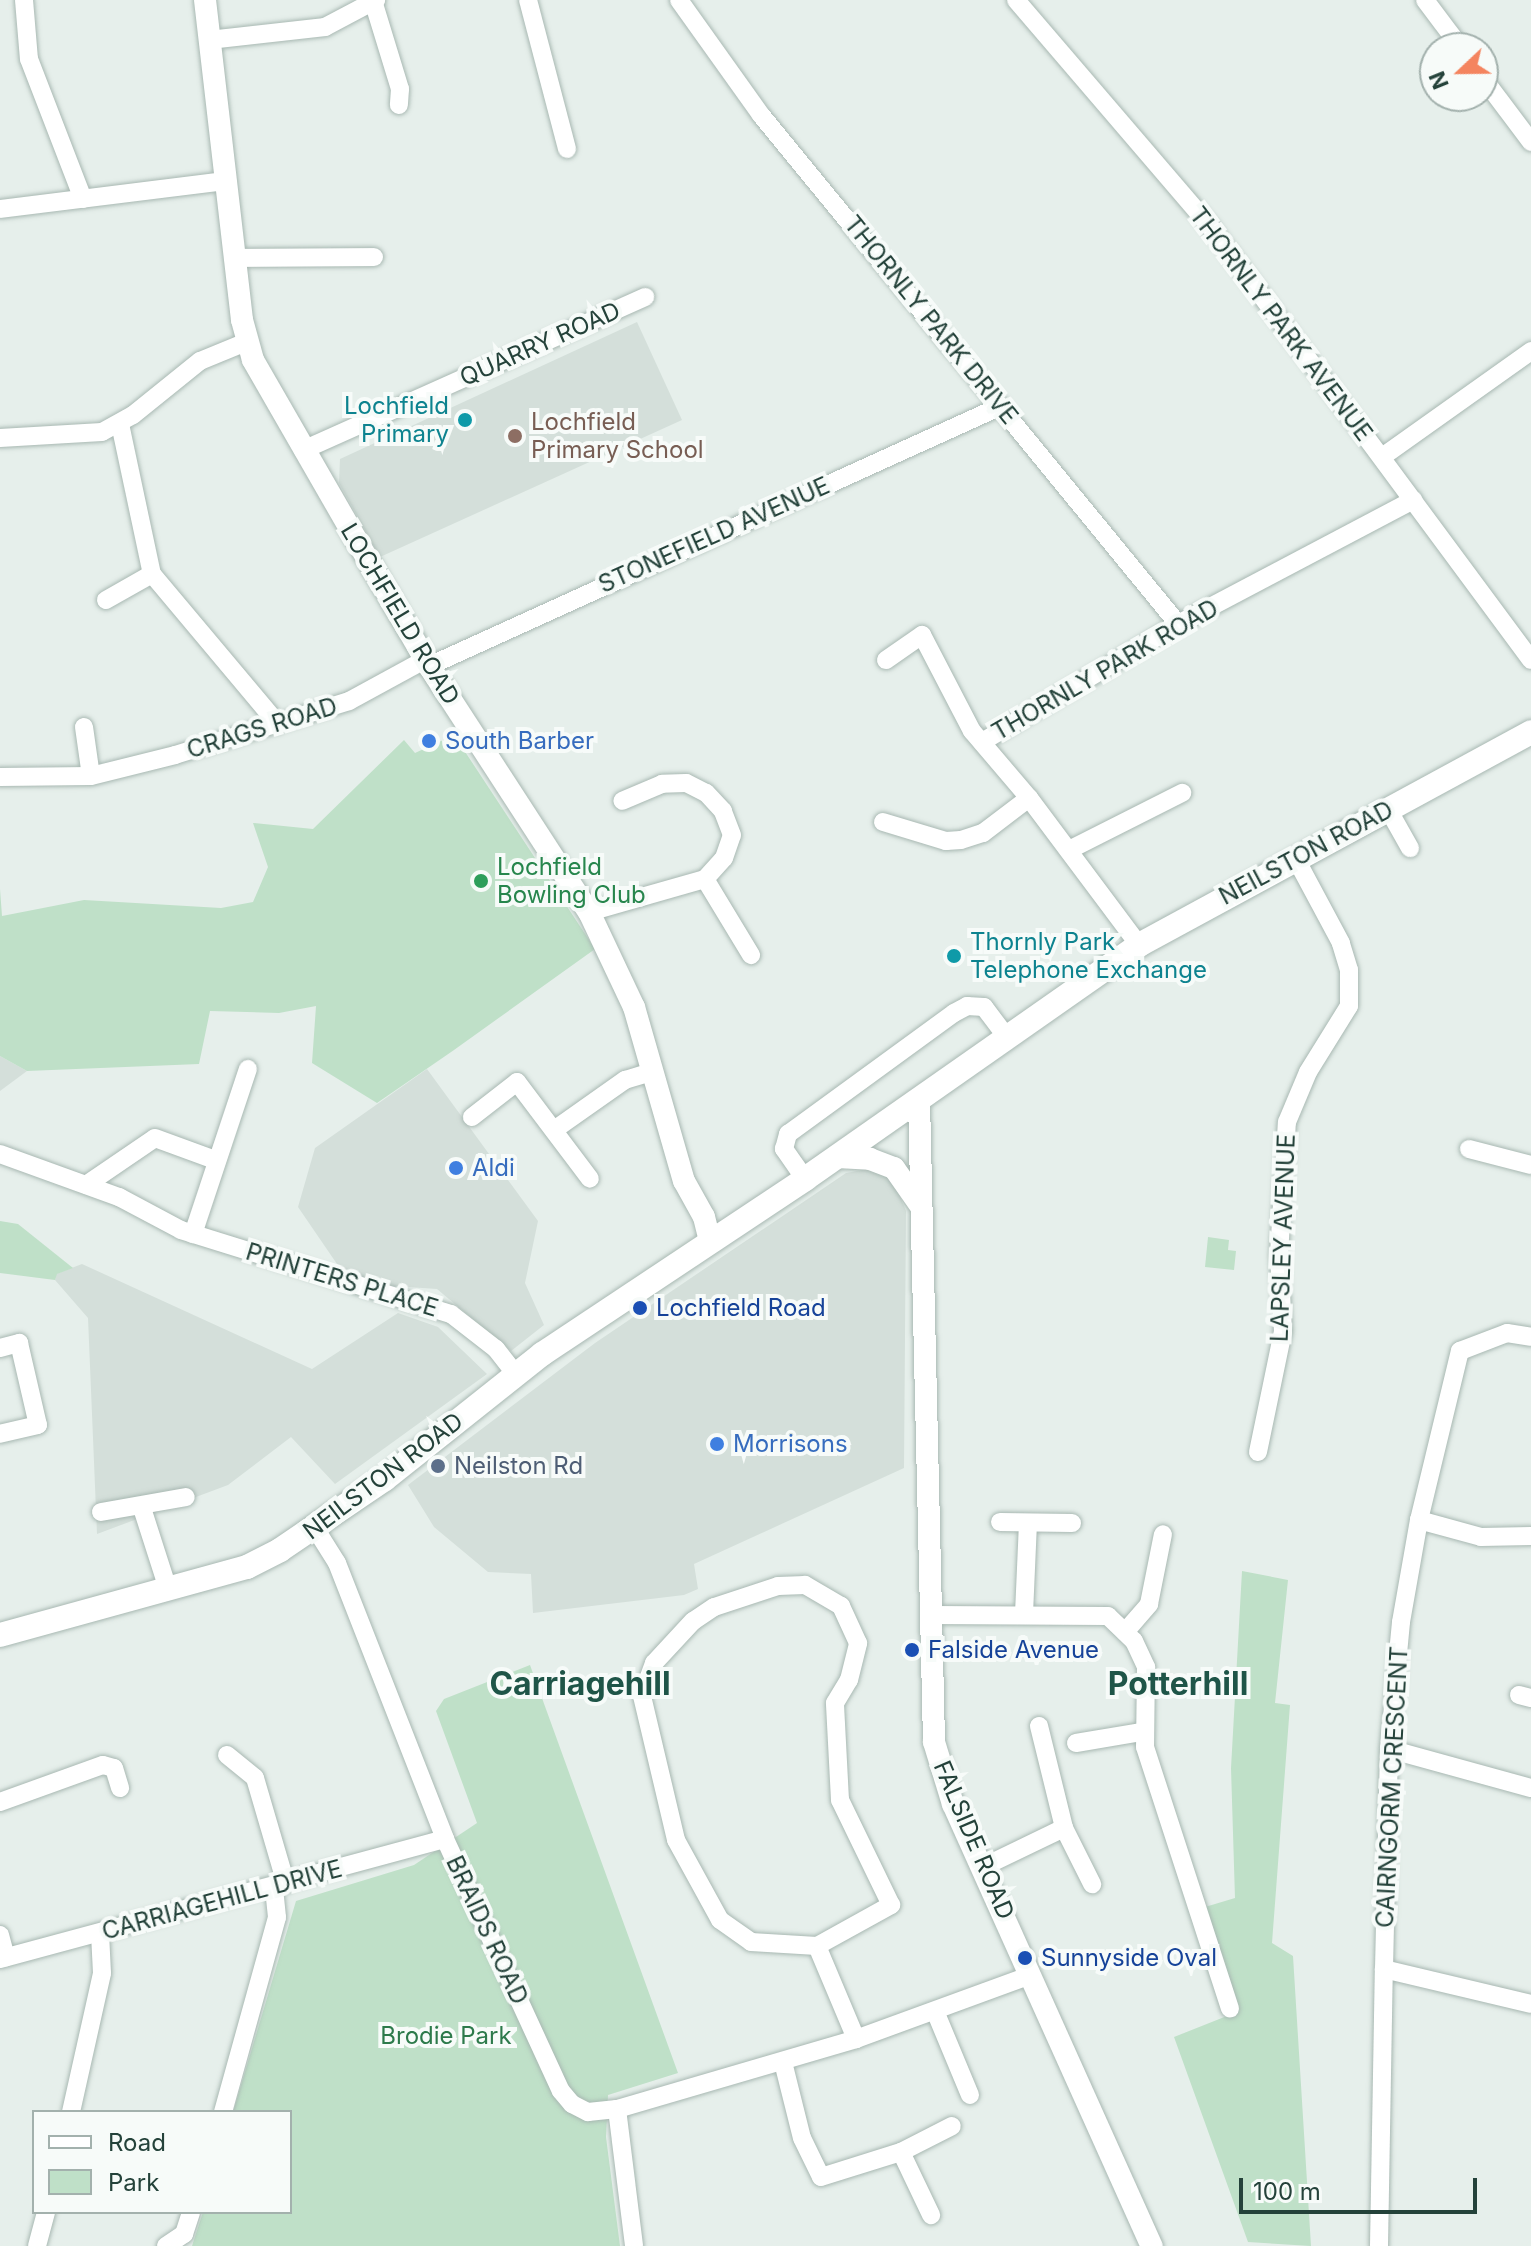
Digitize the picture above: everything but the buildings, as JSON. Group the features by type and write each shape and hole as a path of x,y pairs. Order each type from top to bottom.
{"main road":[{"name":"NEILSTON ROAD","path":"0,1635 247,1567 315,1528 516,1375 1008,1039 1139,945 1531,732"}],"street":[{"path":"24,0 29,59 83,199"},
{"name":"LOCHFIELD ROAD","path":"205,0 246,342 303,450 428,662 589,912 634,1007 684,1181 704,1217 710,1241"},
{"path":"528,0 567,149"},
{"name":"THORNLY PARK AVENUE","path":"1016,0 1212,229 1531,660"},
{"path":"1425,0 1449,32"},
{"path":"209,40 325,27 375,2 400,89 399,105"},
{"name":"THORNLY PARK DRIVE","path":"688,4 761,115 1178,624"},
{"path":"1499,99 1531,142"},
{"path":"0,209 226,181"},
{"path":"235,258 374,257"},
{"name":"QUARRY ROAD","path":"303,450 645,297"},
{"path":"0,438 88,435 120,424 188,369 246,342"},
{"path":"1382,457 1531,351"},
{"name":"STONEFIELD AVENUE","path":"428,662 1001,406"},
{"path":"120,424 152,574 278,724"},
{"name":"THORNLY PARK ROAD","path":"1139,945 1029,798 982,742 1178,624 1413,500"},
{"path":"106,600 152,574"},
{"path":"886,660 922,635 961,714 982,742"},
{"name":"CRAGS ROAD","path":"0,777 91,776 349,701 428,662"},
{"path":"84,727 91,776"},
{"path":"589,912 705,879 724,858 732,835 723,811 706,793 686,783 662,784 622,801"},
{"path":"1069,850 1182,793"},
{"path":"883,822 946,841 961,840 983,833 1029,798"},
{"path":"1388,809 1410,848"},
{"name":"LAPSLEY AVENUE","path":"1258,1452 1283,1331 1279,1255 1287,1122 1308,1072 1349,1006 1349,970 1341,943 1296,859"},
{"path":"705,879 751,955"},
{"path":"805,1179 784,1149 788,1134 954,1013 967,1006 984,1007 1008,1039"},
{"path":"193,1234 215,1160 248,1069"},
{"path":"554,1130 625,1080 652,1072"},
{"path":"472,1117 517,1082 590,1179"},
{"name":"FALSIDE ROAD","path":"919,1100 934,1742 953,1804 1152,2246"},
{"path":"86,1185 155,1138 215,1160"},
{"path":"1469,1149 1531,1165"},
{"name":"PRINTERS PLACE","path":"0,1154 86,1185 193,1234 451,1314 487,1339 516,1375"},
{"name":"FALSIDE ROAD","path":"837,1157 870,1159 894,1168 911,1187 923,1213"},
{"name":"CAIRNGORM CRESCENT","path":"1379,2246 1389,1749 1401,1622 1419,1520 1460,1351 1507,1333 1531,1337"},
{"path":"0,1348 19,1343 38,1425 0,1434"},
{"path":"101,1512 142,1508 186,1497"},
{"path":"142,1508 168,1589"},
{"path":"1419,1520 1481,1537 1531,1536"},
{"path":"1000,1522 1072,1523"},
{"path":"1024,1614 1028,1524"},
{"name":"BRAIDS ROAD","path":"315,1528 337,1563 445,1839 561,2091 588,2112 617,2109 783,2062 856,2039 1031,1975"},
{"path":"1125,1632 1149,1604 1158,1582 1163,1534"},
{"path":"805,1585 841,1606 858,1643 849,1680 835,1703 840,1800 891,1905 817,1946 751,1942 720,1920 676,1840 642,1696 654,1663 693,1621 714,1607 778,1586 805,1585"},
{"path":"932,1615 1108,1616 1125,1632 1146,1667 1142,1732 1230,2009"},
{"path":"1039,1726 1064,1828 1092,1884"},
{"path":"1076,1743 1142,1732"},
{"path":"1389,1749 1531,1788"},
{"path":"224,2110 277,1917 280,1886 255,1778 227,1755"},
{"path":"0,1802 103,1765 114,1768 120,1788"},
{"path":"983,1867 1064,1828"},
{"name":"CARRIAGEHILL DRIVE","path":"3,1958 280,1886 445,1839"},
{"path":"71,2110 102,1973 100,1933"},
{"path":"0,1935 3,1958"},
{"path":"817,1946 856,2039"},
{"path":"1384,1969 1531,2004"},
{"path":"935,2011 970,2095"},
{"path":"783,2062 802,2138 821,2177 901,2152 952,2126"},
{"path":"617,2109 634,2246"},
{"path":"901,2152 931,2215"},
{"path":"37,2246 45,2214"},
{"path":"166,2246 184,2234 190,2214"}],"shaded area":[{"name":"Lochfield Primary School","path":"637,322 682,420 380,557 339,483 340,459"},
{"path":"0,1056 27,1071 0,1091"},
{"path":"427,1069 538,1221 525,1283 544,1325 511,1351 437,1289 350,1283 298,1207 315,1148"},
{"path":"873,1168 892,1177 906,1211 904,1468 694,1564 698,1589 684,1595 533,1613 531,1574 488,1572 434,1527 408,1485 595,1343 846,1173"},
{"path":"82,1264 312,1369 398,1313 438,1327 487,1374 335,1484 291,1437 228,1485 97,1534 88,1318 55,1280 56,1274"}],"green space":[{"path":"454,735 595,949 454,1050 377,1103 312,1063 316,1006 279,1013 210,1011 199,1064 27,1071 0,1056 0,889 2,916 84,900 221,908 253,902 268,867 253,823 313,829 404,740 415,753"},
{"path":"0,1221 18,1224 73,1268 57,1274 55,1280 0,1273"},
{"path":"1208,1237 1229,1240 1228,1250 1236,1251 1234,1270 1205,1267"},
{"path":"1242,1571 1288,1580 1275,1703 1290,1705 1272,1943 1293,1956 1311,2246 1248,2242 1174,2037 1237,2012 1205,1907 1235,1898 1231,1768"},
{"name":"Brodie Park","path":"530,1665 678,2073 608,2095 606,2137 620,2246 192,2246 202,2214 292,2214 292,2110 234,2110 296,1901 414,1865 477,1823 436,1711 444,1699"}],"place":[{"name":"Lochfield Primary","path":"465,420"},
{"name":"Lochfield Primary School","path":"515,436"},
{"name":"South Barber","path":"429,741"},
{"name":"Lochfield Bowling Club","path":"481,881"},
{"name":"Thornly Park Telephone Exchange","path":"954,956"},
{"name":"Aldi","path":"456,1168"},
{"name":"Lochfield Road","path":"640,1308"},
{"name":"Morrisons","path":"717,1444"},
{"name":"Neilston Rd","path":"438,1466"},
{"name":"Falside Avenue","path":"912,1650"},
{"name":"Sunnyside Oval","path":"1025,1958"}],"district":[{"name":"Carriagehill","path":"580,1684"},
{"name":"Potterhill","path":"1178,1684"}]}
